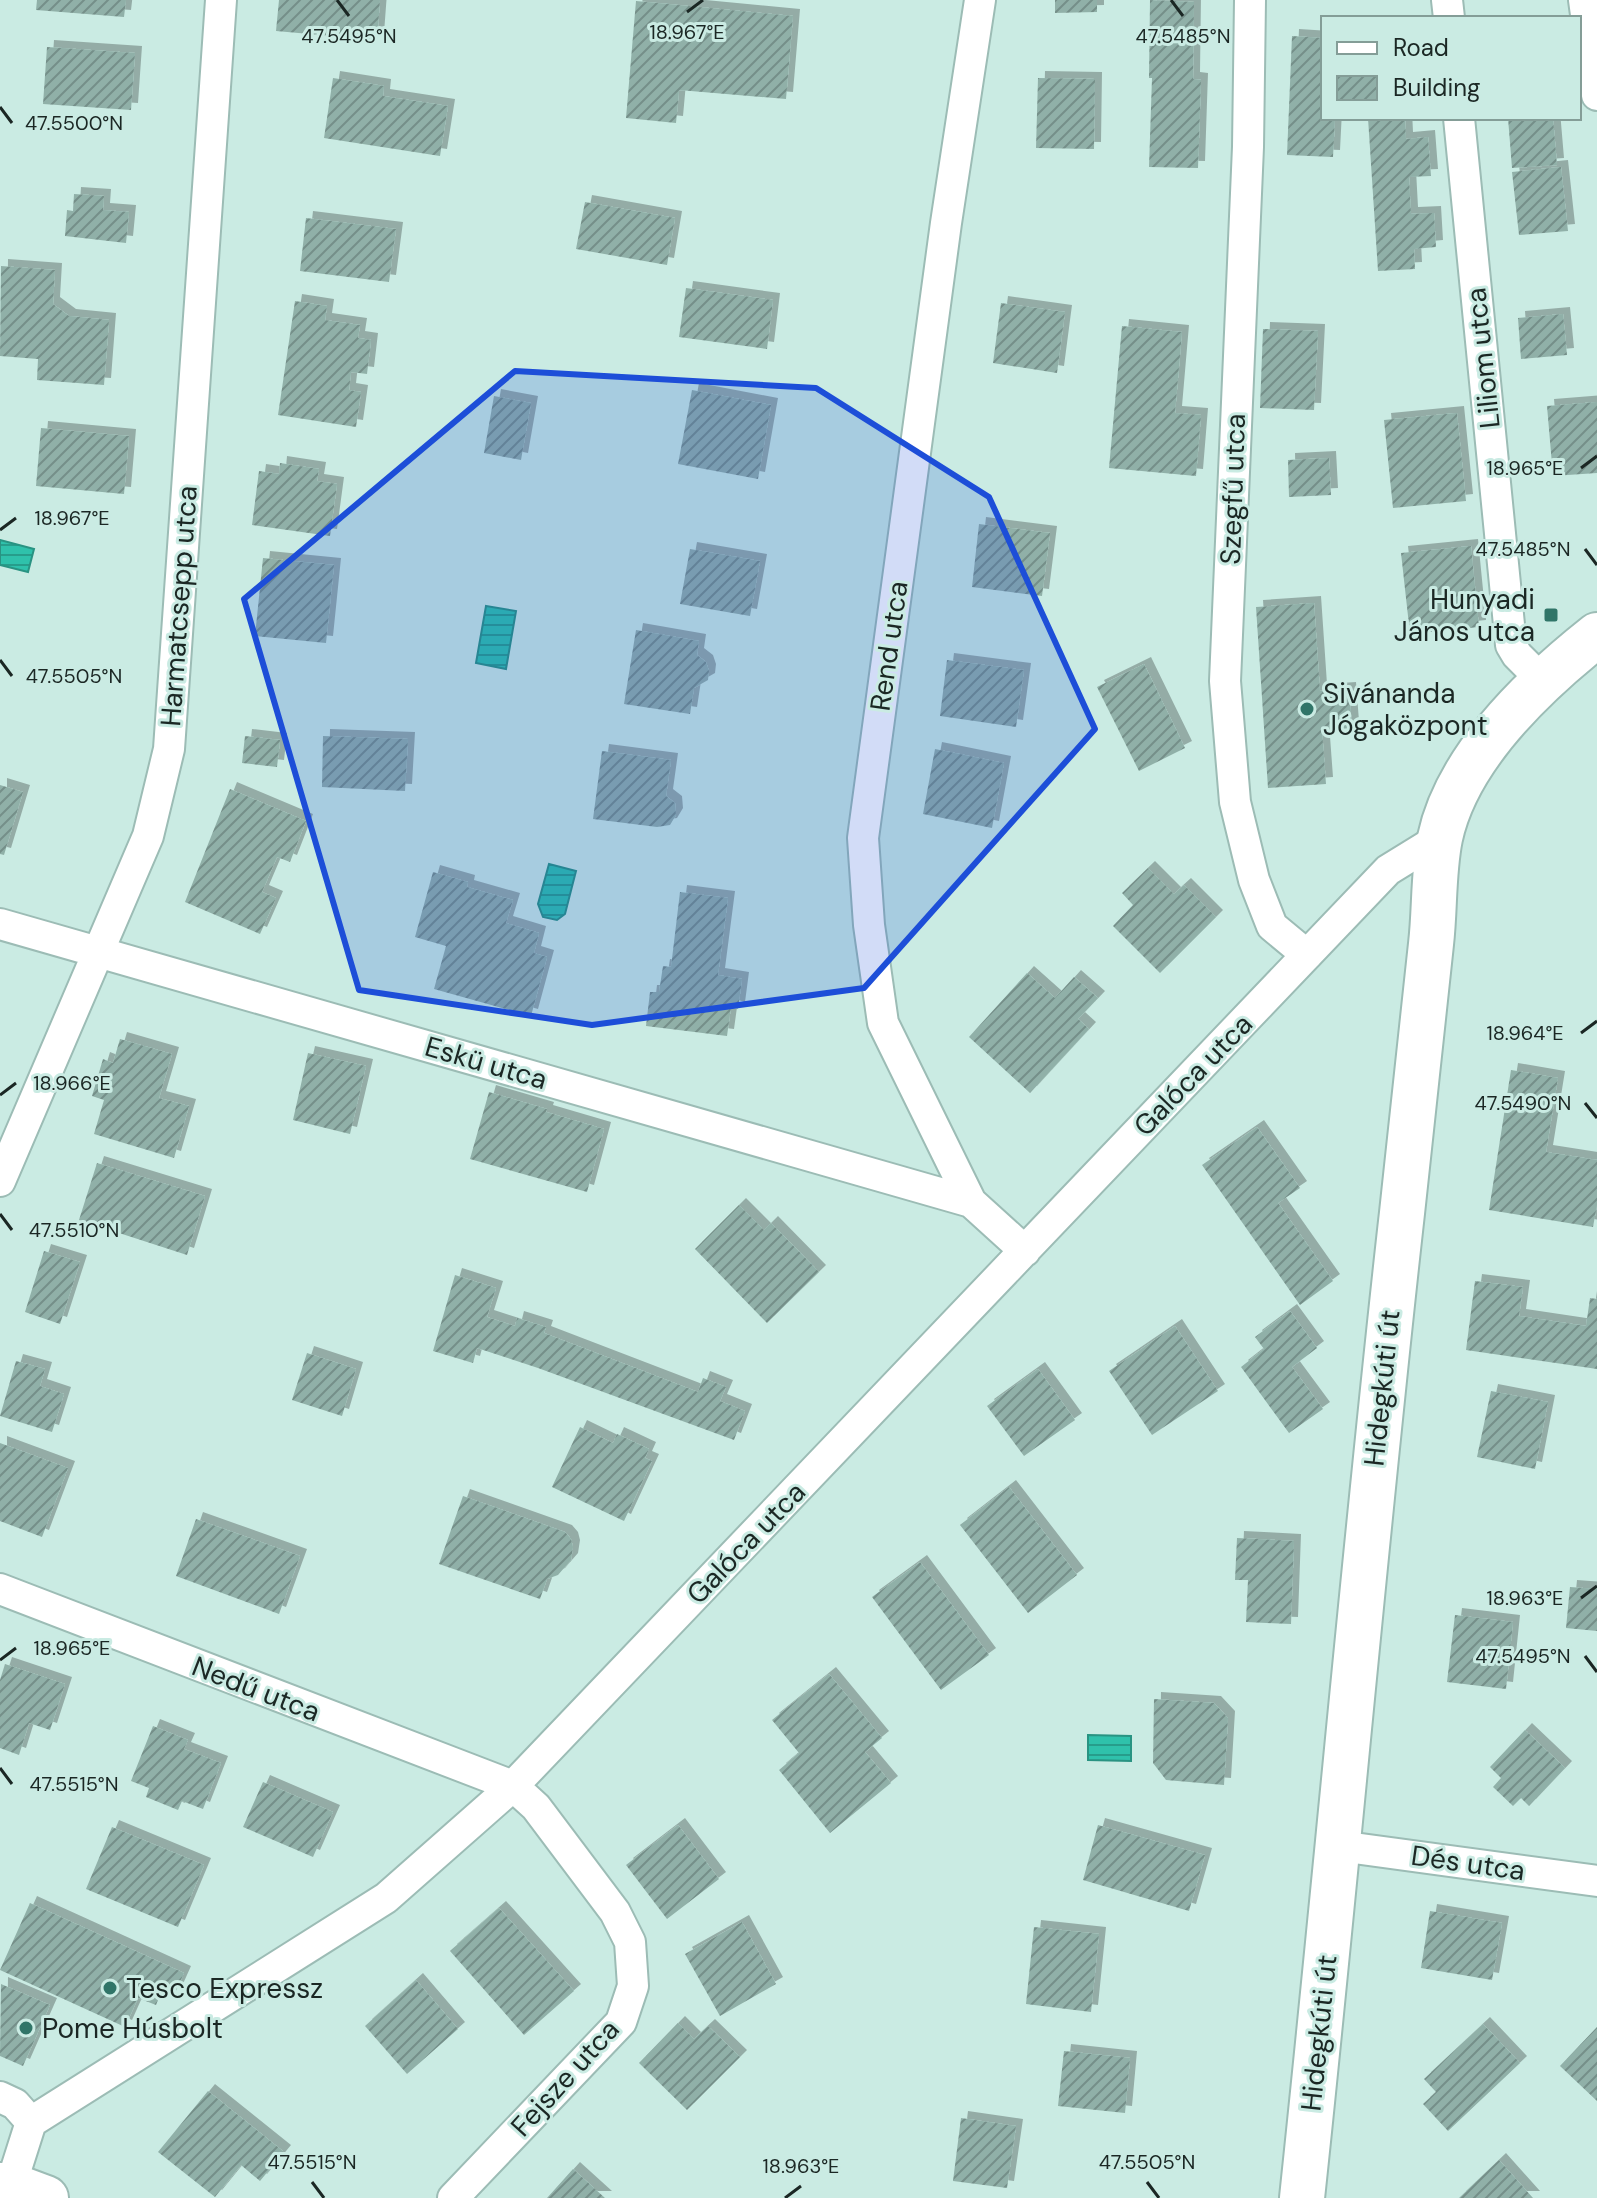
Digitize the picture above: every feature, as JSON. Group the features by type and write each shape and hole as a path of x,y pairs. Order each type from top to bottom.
{"main road":[{"name":"Hidegkúti út","path":"1302,2198 1360,1849 1368,1516 1430,957 1440,838 1464,776 1500,728 1543,681 1597,635"}],"street":[{"name":"Harmatcsepp utca","path":"0,1181 148,836 169,749 221,0"},
{"name":"Rend utca","path":"980,0 944,238 863,838 869,925 883,1023 971,1202 1025,1251"},
{"name":"Szegfű utca","path":"1250,0 1248,147 1225,681 1235,802 1254,880 1272,926 1307,955"},
{"path":"1584,0 1597,95"},
{"name":"Liliom utca","path":"1459,120 1511,645 1543,681"},
{"name":"Galóca utca","path":"31,2122 386,1898 513,1786 1388,870 1440,838"},
{"name":"Eskü utca","path":"0,924 971,1202"},
{"name":"Nedű utca","path":"0,1589 513,1786"},
{"name":"Fejsze utca","path":"453,2198 621,2022 633,1986 630,1942 615,1912 536,1807 513,1786"},
{"name":"Dés utca","path":"1360,1849 1597,1881"},
{"path":"0,2097 15,2104 31,2122 17,2192"}],"highlighted area":[{"path":"515,371 816,388 989,497 1095,729 864,988 592,1025 359,990 244,599"}],"shaded area":[{"path":"0,540 34,549 28,572 0,565"},
{"path":"486,606 516,611 506,669 476,663"},
{"path":"549,864 576,871 565,914 557,920 543,917 538,904"},
{"path":"1088,1735 1131,1736 1131,1761 1088,1760"}],"building":[{"path":"37,0 126,0 124,17 36,10"},
{"path":"279,0 380,0 377,40 276,31"},
{"path":"1055,0 1097,0 1097,12 1055,13"},
{"path":"1150,0 1194,2 1193,79 1201,80 1198,168 1149,167 1152,78 1149,78"},
{"path":"636,1 793,16 786,99 679,90 676,123 626,118"},
{"path":"1292,36 1321,38 1321,120 1335,120 1333,157 1287,155"},
{"path":"47,47 135,53 131,110 43,104"},
{"path":"333,78 384,86 383,96 448,106 440,156 324,138"},
{"path":"1038,78 1095,79 1094,149 1036,148"},
{"path":"1368,120 1405,120 1406,139 1428,137 1431,176 1409,177 1411,214 1434,213 1436,247 1414,249 1415,269 1378,271"},
{"path":"1508,120 1553,120 1557,165 1512,168"},
{"path":"1561,167 1568,231 1519,235 1512,172"},
{"path":"74,194 104,196 103,210 129,212 126,243 65,236 67,210 73,211"},
{"path":"585,202 675,218 667,265 576,249"},
{"path":"306,218 396,229 389,282 300,271"},
{"path":"1,266 55,270 53,304 69,316 109,320 104,385 37,380 38,359 0,356"},
{"path":"686,288 773,300 767,349 679,337"},
{"path":"295,301 327,306 325,320 360,325 358,338 371,340 367,374 351,372 349,390 361,392 356,427 278,415"},
{"path":"1001,303 1065,312 1057,373 993,363"},
{"path":"1563,314 1567,355 1521,359 1518,318"},
{"path":"1122,326 1182,332 1175,413 1201,415 1196,476 1109,468"},
{"path":"1263,329 1318,331 1314,410 1260,408"},
{"path":"692,390 771,405 758,479 678,464"},
{"path":"494,396 531,403 521,460 484,453"},
{"path":"1597,402 1597,473 1553,476 1547,406"},
{"path":"1457,413 1466,501 1393,508 1384,420"},
{"path":"41,428 129,436 124,494 36,486"},
{"path":"1329,458 1331,495 1289,497 1288,460"},
{"path":"280,463 319,469 317,481 337,484 330,536 252,525 259,471 279,474"},
{"path":"979,524 1050,533 1042,596 972,587"},
{"path":"1471,546 1479,627 1410,634 1401,553"},
{"path":"690,549 760,561 750,616 680,604"},
{"path":"263,558 334,565 326,643 255,636"},
{"name":"Sivánanda Jógaközpont","path":"1314,603 1320,691 1349,689 1352,728 1322,730 1326,784 1268,788 1256,607"},
{"path":"636,630 699,641 697,655 706,662 708,680 694,688 690,714 624,704"},
{"path":"947,660 1024,670 1016,727 940,716"},
{"path":"1144,664 1185,748 1139,771 1097,687"},
{"path":"245,736 280,740 277,767 242,763"},
{"path":"323,736 408,739 405,791 322,787"},
{"path":"935,749 1004,763 992,828 923,814"},
{"path":"602,751 671,760 666,796 675,803 676,815 670,825 657,827 593,819"},
{"path":"0,785 23,792 4,855 0,854"},
{"path":"230,789 306,821 290,862 277,857 262,892 276,898 260,934 185,902"},
{"path":"1148,868 1174,894 1184,885 1216,917 1160,973 1113,926 1133,905 1122,893"},
{"path":"433,872 468,882 467,887 513,900 506,923 539,933 534,953 547,957 531,1016 434,989 446,946 415,937"},
{"path":"680,892 728,898 718,975 742,979 738,1009 731,1007 727,1036 646,1026 650,992 659,992 663,966 671,967"},
{"path":"1027,973 1055,998 1074,977 1098,998 1078,1019 1089,1029 1030,1093 969,1037"},
{"path":"120,1039 172,1054 159,1098 189,1106 174,1158 94,1134 104,1100 92,1096 103,1059 113,1063"},
{"path":"308,1053 366,1066 350,1134 293,1120"},
{"path":"1511,1070 1558,1078 1546,1152 1597,1160 1597,1205 1593,1227 1489,1210"},
{"path":"489,1092 604,1129 587,1192 470,1159"},
{"path":"1257,1127 1300,1188 1278,1203 1333,1281 1300,1305 1202,1165"},
{"path":"97,1163 205,1196 187,1255 79,1220"},
{"path":"739,1205 764,1230 771,1223 819,1272 767,1323 695,1249"},
{"path":"44,1251 80,1262 60,1324 25,1312"},
{"path":"455,1275 496,1288 487,1317 515,1326 517,1318 546,1327 544,1333 698,1392 703,1378 726,1387 720,1401 745,1411 734,1440 477,1348 473,1363 433,1351"},
{"path":"1475,1281 1523,1287 1519,1316 1586,1326 1590,1298 1597,1299 1597,1369 1466,1350"},
{"path":"1290,1311 1317,1348 1292,1367 1323,1409 1289,1433 1241,1367 1264,1349 1255,1337"},
{"path":"1175,1326 1218,1391 1152,1435 1109,1371"},
{"path":"307,1353 356,1369 342,1416 292,1400"},
{"path":"16,1361 45,1369 40,1386 64,1394 52,1432 0,1416"},
{"path":"1038,1369 1075,1420 1024,1456 987,1406"},
{"path":"1491,1391 1548,1402 1535,1469 1477,1457"},
{"path":"580,1427 613,1443 617,1434 649,1449 645,1458 652,1461 624,1521 552,1487"},
{"path":"0,1443 68,1468 42,1537 0,1521"},
{"path":"1009,1487 1077,1575 1028,1613 960,1525"},
{"path":"463,1496 565,1532 571,1539 571,1560 558,1575 547,1579 540,1599 439,1564"},
{"path":"196,1519 300,1556 279,1614 176,1576"},
{"path":"1237,1538 1294,1541 1291,1624 1246,1622 1248,1580 1235,1580"},
{"path":"920,1562 989,1655 941,1690 872,1597"},
{"path":"1570,1587 1597,1589 1597,1631 1566,1628"},
{"path":"1455,1615 1513,1622 1506,1689 1447,1682"},
{"path":"5,1664 65,1684 50,1730 29,1723 19,1755 0,1748 0,1680"},
{"path":"829,1674 882,1738 865,1752 891,1783 830,1833 779,1770 799,1753 772,1720"},
{"path":"1154,1699 1214,1703 1228,1718 1224,1785 1166,1780 1153,1763"},
{"path":"153,1726 188,1740 184,1749 221,1763 203,1809 182,1801 178,1810 146,1797 149,1788 131,1781"},
{"path":"1525,1730 1565,1768 1529,1806 1521,1798 1513,1806 1493,1787 1501,1778 1490,1767"},
{"path":"263,1782 333,1812 313,1857 243,1827"},
{"path":"678,1825 719,1879 667,1919 626,1865"},
{"path":"1098,1825 1205,1855 1189,1911 1083,1880"},
{"path":"112,1827 204,1865 178,1927 86,1889"},
{"path":"30,1903 184,1973 175,1993 163,1988 156,2005 138,1998 125,2027 0,1970"},
{"path":"499,1908 574,1991 524,2035 450,1951"},
{"path":"1430,1911 1502,1923 1492,1980 1421,1968"},
{"path":"742,1922 776,1984 720,2016 685,1954"},
{"path":"1034,1927 1099,1934 1091,2012 1026,2004"},
{"path":"416,1980 458,2029 407,2074 365,2026"},
{"path":"1,1984 50,2005 23,2066 0,2056"},
{"path":"678,2023 694,2039 708,2026 740,2057 687,2110 639,2063"},
{"path":"1483,2024 1520,2063 1448,2131 1423,2104 1436,2092 1424,2079"},
{"path":"1597,2027 1597,2101 1560,2066"},
{"path":"1064,2051 1130,2058 1125,2113 1058,2106"},
{"path":"208,2091 284,2152 260,2181 241,2165 215,2197 158,2152"},
{"path":"961,2118 1016,2126 1007,2188 953,2181"},
{"path":"1499,2160 1533,2198 1459,2198"},
{"path":"573,2169 605,2198 547,2198"}],"place":[{"name":"Hunyadi János utca","path":"1551,615"},
{"name":"Sivánanda Jógaközpont","path":"1307,709"},
{"name":"Tesco Expressz","path":"110,1988"},
{"name":"Pome Húsbolt","path":"26,2028"}]}
